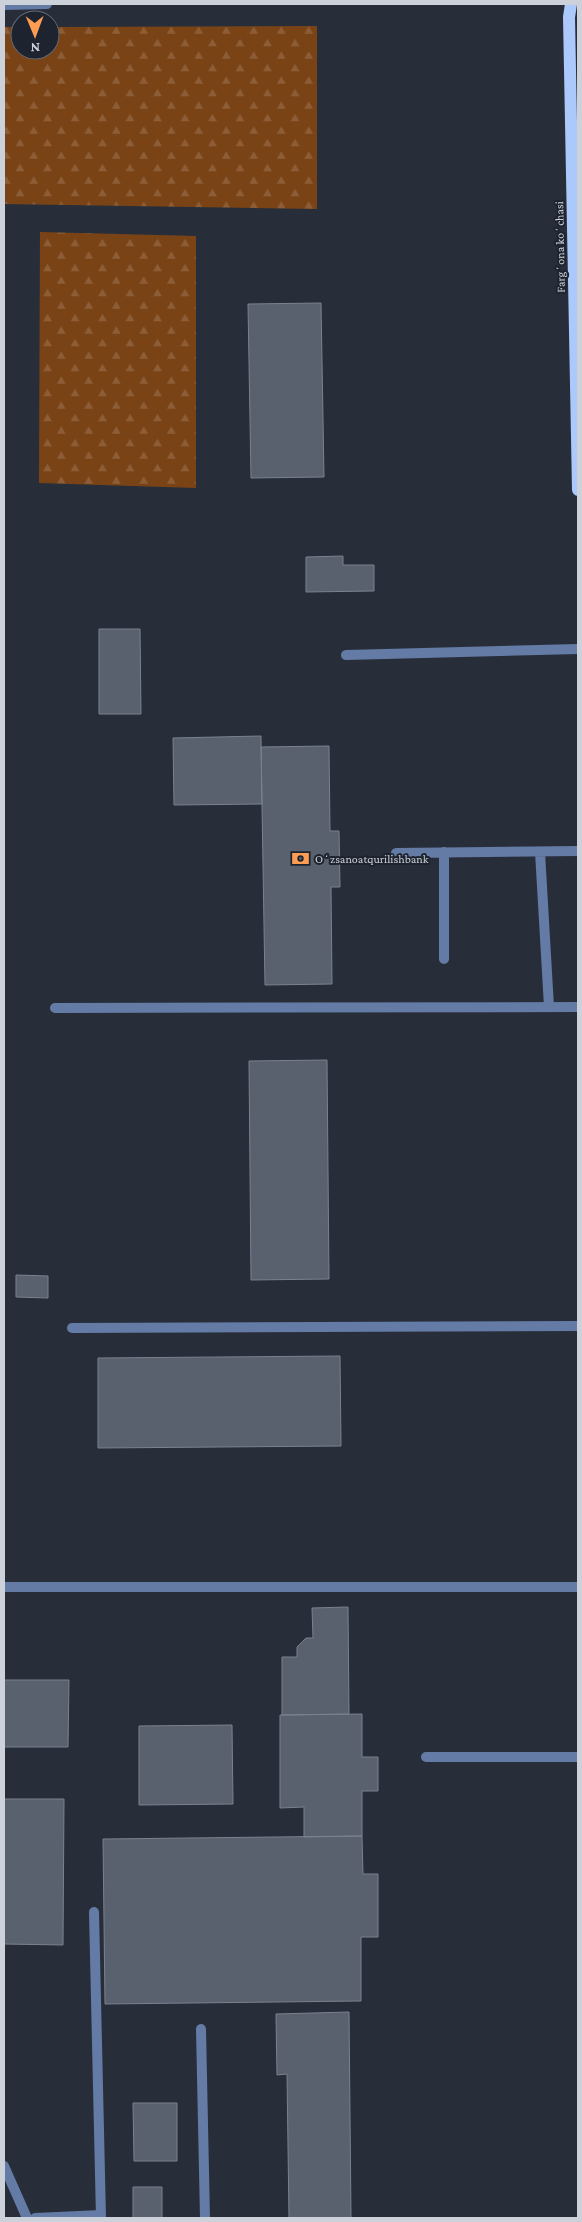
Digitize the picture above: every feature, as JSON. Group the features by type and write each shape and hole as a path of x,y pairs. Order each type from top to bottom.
{"main road":[{"name":"Fargʻona koʻchasi","path":"571,4 578,490"}],"lane":[{"path":"4,5 47,4"},
{"path":"346,654 578,649"},
{"path":"396,853 578,851"},
{"path":"444,852 444,959"},
{"path":"540,852 548,1007"},
{"path":"55,1008 578,1007"},
{"path":"72,1328 578,1326"},
{"path":"4,1587 578,1587"},
{"path":"426,1757 578,1756"},
{"path":"35,2218 101,2217 94,1912"},
{"path":"201,2029 205,2218"},
{"path":"4,2166 27,2218"}],"green space":[{"path":"317,26 317,209 4,204 4,27 10,27 10,60 60,60 60,27"},
{"path":"40,232 196,236 196,488 39,483"}],"building":[{"path":"321,303 324,477 251,478 248,304"},
{"path":"343,556 343,565 374,565 374,591 306,592 306,557"},
{"path":"99,629 140,629 141,714 99,714"},
{"path":"261,736 262,804 174,805 173,738"},
{"name":"Oʻzsanoatqurilishbank","path":"329,746 330,831 339,831 340,887 331,887 332,984 265,985 261,747"},
{"path":"327,1060 329,1279 251,1280 249,1061"},
{"path":"16,1275 48,1276 48,1298 16,1297"},
{"path":"340,1356 341,1446 98,1448 98,1358"},
{"path":"348,1607 349,1714 282,1715 282,1657 297,1657 297,1647 306,1638 313,1638 312,1608"},
{"path":"4,1680 69,1680 68,1747 4,1747"},
{"path":"362,1714 362,1757 378,1757 378,1791 362,1791 362,1836 304,1837 304,1807 280,1808 280,1715"},
{"path":"232,1725 233,1804 139,1805 139,1726"},
{"path":"4,1799 64,1799 63,1945 4,1944"},
{"path":"362,1836 363,1874 378,1874 378,1937 361,1937 361,2001 105,2004 103,1839"},
{"path":"349,2012 351,2218 289,2218 287,2074 277,2075 276,2014"},
{"path":"133,2103 177,2103 177,2161 134,2161"},
{"path":"133,2187 162,2187 162,2218 133,2218"}],"place":[{"name":"Oʻzsanoatqurilishbank","path":"301,859"}]}
